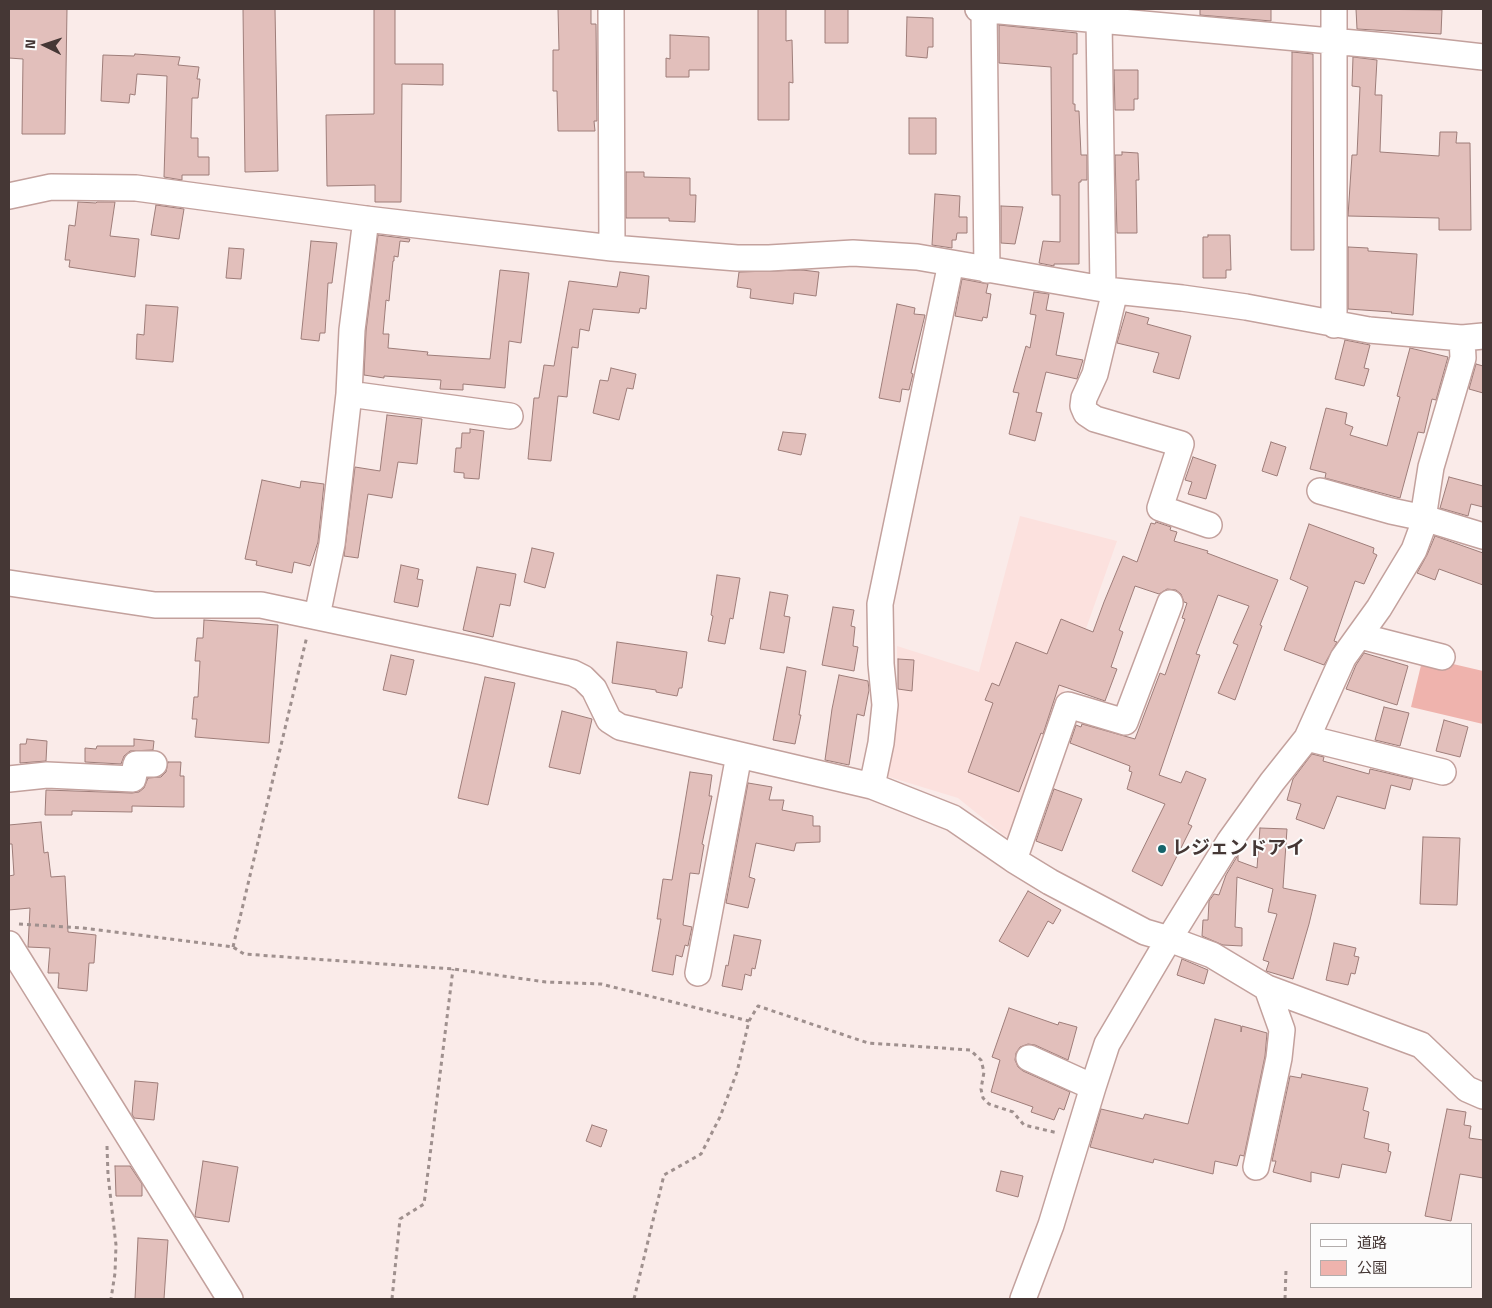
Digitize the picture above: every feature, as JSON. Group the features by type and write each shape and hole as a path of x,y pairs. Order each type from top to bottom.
{"street":[{"path":"611,9 612,248"},
{"path":"978,9 1016,10 1099,20 1483,57"},
{"path":"984,9 987,270"},
{"path":"1334,9 1334,325"},
{"path":"1099,20 1109,290 1095,374 1084,398 1083,406 1086,413 1095,419 1181,444 1160,508 1209,525"},
{"path":"9,196 51,187 136,188 366,219 612,248 737,258 853,253 917,257 1109,290 1246,307 1334,325 1369,330 1472,337 1463,358 1431,467 1427,482 1424,518 1414,550 1360,636 1343,658 1307,738 1272,782 1229,842 1107,1044 1051,1225 1023,1299"},
{"path":"316,616 332,544 349,394 352,330 366,219"},
{"path":"872,786 881,743 885,705 881,664 880,604 951,263"},
{"path":"349,394 510,416"},
{"path":"1320,491 1391,511 1424,518 1483,536"},
{"path":"9,583 155,605 261,605 573,673 583,678 594,689 609,720 620,728 872,786 953,818 1014,860 1111,916 1145,932 1212,955 1267,988 1421,1046 1468,1089 1483,1096"},
{"path":"1014,860 1068,705 1125,722 1170,603"},
{"path":"1360,636 1442,657"},
{"path":"1307,738 1443,772"},
{"path":"698,972 739,755"},
{"path":"9,779 47,775 132,779 136,764 154,764"},
{"path":"13,934 118,1120 230,1299"},
{"path":"1256,1167 1279,1058 1282,1030 1267,988"},
{"path":"1029,1058 1093,1087"}],"path":[{"path":"233,947 309,625 316,616"},
{"path":"13,934 82,928 233,947 244,954 453,969 546,982 601,984 749,1021"},
{"path":"392,1299 400,1219 424,1204 453,969"},
{"path":"634,1299 664,1176 701,1154 720,1116 737,1072 749,1021 758,1006 868,1044 970,1050 981,1060 984,1072 981,1089 983,1098 989,1104 1014,1112 1024,1125 1078,1138"},
{"path":"111,1299 115,1273 116,1245 106,1152 113,1123 118,1120"},
{"path":"1285,1299 1286,1270"}],"shaded area":[{"path":"1020,516 1117,541 1011,841 958,798 886,776 898,719 897,646 979,672"}],"green space":[{"path":"1423,657 1483,671 1483,724 1411,707"}],"building":[{"path":"9,9 67,9 65,134 22,134 23,59 9,58"},
{"path":"243,9 275,9 278,171 245,172"},
{"path":"374,9 395,9 395,64 443,64 443,85 402,84 401,202 375,202 375,185 327,186 326,115 374,114"},
{"path":"558,9 591,9 591,24 596,24 597,121 594,121 595,131 558,131 557,91 553,91 553,50 559,50"},
{"path":"758,9 786,9 786,41 792,40 793,83 789,82 789,120 758,120"},
{"path":"825,9 848,9 848,43 825,43"},
{"path":"1200,9 1271,9 1271,21 1200,15"},
{"path":"1356,9 1442,10 1441,34 1357,29"},
{"path":"907,17 933,18 933,47 928,47 927,58 906,56"},
{"path":"999,25 1077,33 1077,54 1073,54 1073,104 1075,104 1075,111 1079,111 1081,155 1087,155 1087,180 1079,182 1079,264 1054,264 1054,266 1039,263 1043,241 1060,242 1060,195 1052,195 1051,67 999,63"},
{"path":"670,35 709,37 709,70 689,70 689,77 666,77 666,58 670,59"},
{"path":"1292,52 1313,54 1314,250 1291,250"},
{"path":"135,54 180,57 178,65 199,67 197,79 200,79 198,98 192,98 191,138 198,138 198,157 209,157 209,175 182,175 182,180 164,177 167,76 137,74 135,95 130,94 129,103 101,101 103,55 134,56"},
{"path":"1353,57 1377,60 1375,95 1382,95 1380,152 1439,156 1440,132 1457,132 1456,143 1470,143 1471,230 1439,230 1439,218 1348,216 1352,155 1357,155 1360,87 1352,86"},
{"path":"1114,70 1138,70 1138,99 1134,99 1134,110 1115,110"},
{"path":"909,118 936,118 936,154 909,154"},
{"path":"1122,152 1138,153 1139,180 1136,180 1137,233 1117,233 1115,155 1122,155"},
{"path":"626,172 644,172 644,177 690,178 690,195 696,195 695,222 669,221 669,218 626,218"},
{"path":"935,194 960,196 959,217 967,217 967,233 957,233 956,240 952,240 952,248 932,245"},
{"path":"78,202 115,202 110,236 139,239 135,277 69,267 70,260 65,260 69,225 75,226"},
{"path":"156,205 184,209 179,239 151,235"},
{"path":"1001,206 1023,207 1015,244 1001,243"},
{"path":"378,235 410,239 409,242 400,241 398,257 394,256 389,301 386,300 383,334 389,334 388,348 428,352 427,355 490,359 500,270 529,273 521,343 509,341 505,388 463,384 463,390 440,389 441,380 384,376 384,378 364,375 366,331"},
{"path":"1208,235 1230,235 1231,270 1226,270 1226,278 1203,278 1203,237 1208,237"},
{"path":"311,241 337,243 332,283 328,283 325,333 320,333 319,341 301,339"},
{"path":"1348,247 1368,248 1368,251 1417,254 1413,315 1348,309"},
{"path":"229,248 244,249 241,279 226,278"},
{"path":"802,270 819,272 816,296 794,293 793,304 750,298 751,289 737,287 739,272"},
{"path":"620,272 649,276 646,309 640,308 639,313 593,309 589,331 580,329 578,348 572,347 567,397 558,396 551,461 528,459 534,398 539,398 544,365 554,366 569,281 617,287"},
{"path":"962,279 988,284 986,293 991,294 987,318 983,317 982,321 955,316"},
{"path":"1034,292 1049,294 1046,310 1064,313 1056,355 1083,360 1077,379 1046,372 1036,412 1042,413 1035,441 1009,434 1019,393 1013,392 1026,346 1030,348 1036,315 1030,314"},
{"path":"897,304 915,308 914,314 925,315 911,373 913,374 909,390 902,389 900,402 879,398"},
{"path":"146,305 178,307 173,362 136,359 137,334 144,335"},
{"path":"1126,312 1149,318 1147,324 1191,336 1179,379 1153,372 1159,353 1117,343"},
{"path":"1345,340 1370,345 1364,368 1369,369 1364,386 1335,379"},
{"path":"1410,348 1448,357 1436,400 1432,399 1424,433 1418,432 1400,498 1325,478 1326,473 1310,469 1326,408 1347,413 1345,424 1353,427 1350,435 1387,446 1400,397 1397,396"},
{"path":"1476,364 1483,366 1483,393 1469,389"},
{"path":"611,368 636,374 633,389 627,388 619,420 593,413 600,380 608,381"},
{"path":"387,415 422,419 417,464 398,462 392,498 368,494 358,558 344,556 355,467 380,471"},
{"path":"470,429 484,431 479,479 464,478 464,473 454,472 456,448 461,448 462,433 470,433"},
{"path":"783,432 806,434 801,455 778,450"},
{"path":"1271,442 1286,447 1277,476 1262,471"},
{"path":"1193,457 1216,465 1206,499 1188,494 1192,482 1185,480"},
{"path":"1449,477 1483,486 1483,507 1471,504 1468,516 1440,508"},
{"path":"262,480 300,488 301,481 324,484 318,542 310,566 294,562 292,573 256,565 257,561 245,559"},
{"path":"1156,522 1171,527 1170,530 1177,532 1174,541 1208,551 1207,553 1278,580 1260,625 1262,626 1235,700 1218,693 1238,645 1233,643 1249,606 1218,595 1196,654 1200,655 1159,775 1181,783 1186,771 1206,779 1188,824 1192,826 1162,886 1132,871 1165,804 1127,789 1132,772 1129,771 1130,766 1070,743 1076,725 1081,727 1082,724 1135,739 1160,673 1165,675 1185,619 1182,618 1187,603 1184,602 1181,594 1176,590 1167,589 1159,594 1135,586 1119,630 1123,632 1111,667 1117,669 1105,701 1059,685 1043,734 1041,733 1019,792 968,772 993,703 985,700 992,683 999,686 1016,642 1047,654 1061,619 1093,632 1123,556 1137,562 1151,523 1155,524"},
{"path":"1309,524 1374,548 1373,553 1377,555 1364,584 1355,581 1334,641 1337,642 1324,665 1284,650 1308,587 1290,579"},
{"path":"1435,536 1483,553 1483,585 1439,569 1435,580 1417,573"},
{"path":"532,548 554,553 545,588 524,582"},
{"path":"401,565 419,569 417,579 423,580 418,607 394,602"},
{"path":"477,567 516,574 510,606 500,604 493,637 463,630"},
{"path":"717,575 740,578 733,619 730,618 725,644 708,641 713,616 711,615"},
{"path":"770,592 788,595 784,616 790,617 784,653 760,649"},
{"path":"833,607 854,610 851,626 855,627 853,646 858,647 854,671 822,665"},
{"path":"204,620 278,625 269,743 195,737 197,719 192,719 194,697 198,697 200,661 195,661 197,638 203,638"},
{"path":"617,642 687,652 682,688 679,688 677,696 656,692 656,690 612,683"},
{"path":"1364,653 1408,666 1397,705 1346,689 1356,665"},
{"path":"391,655 414,660 406,695 383,690"},
{"path":"898,659 914,660 912,691 898,689"},
{"path":"787,667 806,671 799,715 801,715 795,744 773,740"},
{"path":"839,675 868,681 869,690 864,716 857,714 849,765 825,760"},
{"path":"485,677 515,683 488,805 458,798"},
{"path":"1384,707 1409,713 1400,746 1375,740"},
{"path":"562,711 592,719 580,774 549,767"},
{"path":"1444,720 1468,727 1460,757 1436,751"},
{"path":"27,739 47,741 46,761 20,763 20,744 26,744"},
{"path":"134,739 154,741 153,750 130,751 124,756 121,764 85,762 85,748 96,749 97,746 134,746"},
{"path":"1312,754 1324,757 1323,761 1369,774 1370,769 1413,779 1410,790 1391,785 1385,809 1337,796 1324,829 1296,819 1301,804 1287,800 1293,779"},
{"path":"168,762 181,762 180,776 184,776 184,807 132,806 132,812 72,811 72,815 45,815 46,790 139,792 144,788 148,778 161,777 166,772"},
{"path":"690,772 712,775 709,796 712,796 702,844 704,845 699,874 690,873 683,925 692,927 688,946 685,945 682,957 676,955 673,975 652,971 661,919 657,919 663,879 672,880"},
{"path":"748,783 772,787 769,800 784,800 782,810 813,816 813,826 820,826 820,842 796,843 794,851 756,843 749,877 755,879 748,908 726,903"},
{"path":"1054,789 1082,799 1062,851 1036,841"},
{"path":"41,822 44,853 48,852 51,877 65,876 68,932 96,935 94,963 89,963 87,991 58,988 59,973 48,973 50,948 28,947 30,908 9,910 9,876 14,875 12,844 9,844 9,825"},
{"path":"1260,828 1287,829 1283,888 1316,895 1293,979 1266,971 1269,962 1263,960 1277,914 1268,912 1273,889 1237,877 1235,927 1242,928 1242,946 1223,945 1202,936 1203,920 1208,920 1209,901 1214,894 1219,895 1226,875 1238,855 1238,861 1257,868"},
{"path":"1423,837 1460,838 1457,905 1420,904"},
{"path":"1028,891 1061,910 1053,924 1048,921 1028,957 999,941"},
{"path":"734,935 761,940 755,969 752,968 751,976 745,974 742,990 722,986"},
{"path":"1334,943 1356,948 1354,956 1359,957 1355,974 1351,973 1348,985 1326,980"},
{"path":"1182,959 1208,970 1204,984 1177,975"},
{"path":"1009,1008 1058,1025 1059,1022 1077,1027 1068,1060 1035,1045 1028,1044 1020,1047 1016,1053 1015,1060 1018,1067 1023,1071 1070,1092 1064,1110 1059,1108 1054,1120 1031,1112 1033,1107 991,1092 1000,1060 992,1057"},
{"path":"1215,1019 1241,1026 1241,1032 1242,1026 1267,1033 1265,1056 1244,1156 1240,1155 1237,1166 1215,1161 1213,1174 1154,1159 1153,1163 1090,1147 1101,1109 1143,1119 1145,1114 1188,1124"},
{"path":"1302,1074 1368,1088 1363,1110 1369,1112 1364,1138 1389,1144 1388,1151 1391,1152 1386,1173 1342,1164 1339,1178 1311,1172 1311,1182 1273,1172 1276,1161 1272,1161 1290,1076 1301,1078"},
{"path":"135,1081 158,1083 154,1120 134,1118 132,1114"},
{"path":"1447,1109 1466,1112 1464,1125 1471,1126 1469,1138 1483,1140 1483,1178 1460,1174 1451,1221 1425,1216"},
{"path":"592,1125 607,1130 601,1147 586,1141"},
{"path":"203,1161 238,1167 229,1222 195,1216"},
{"path":"115,1166 130,1166 142,1184 142,1196 116,1196"},
{"path":"1001,1171 1023,1176 1018,1197 996,1191"},
{"path":"138,1238 168,1240 164,1299 135,1299"}],"place":[{"name":"レジェンドアイ","path":"1162,849"}]}
